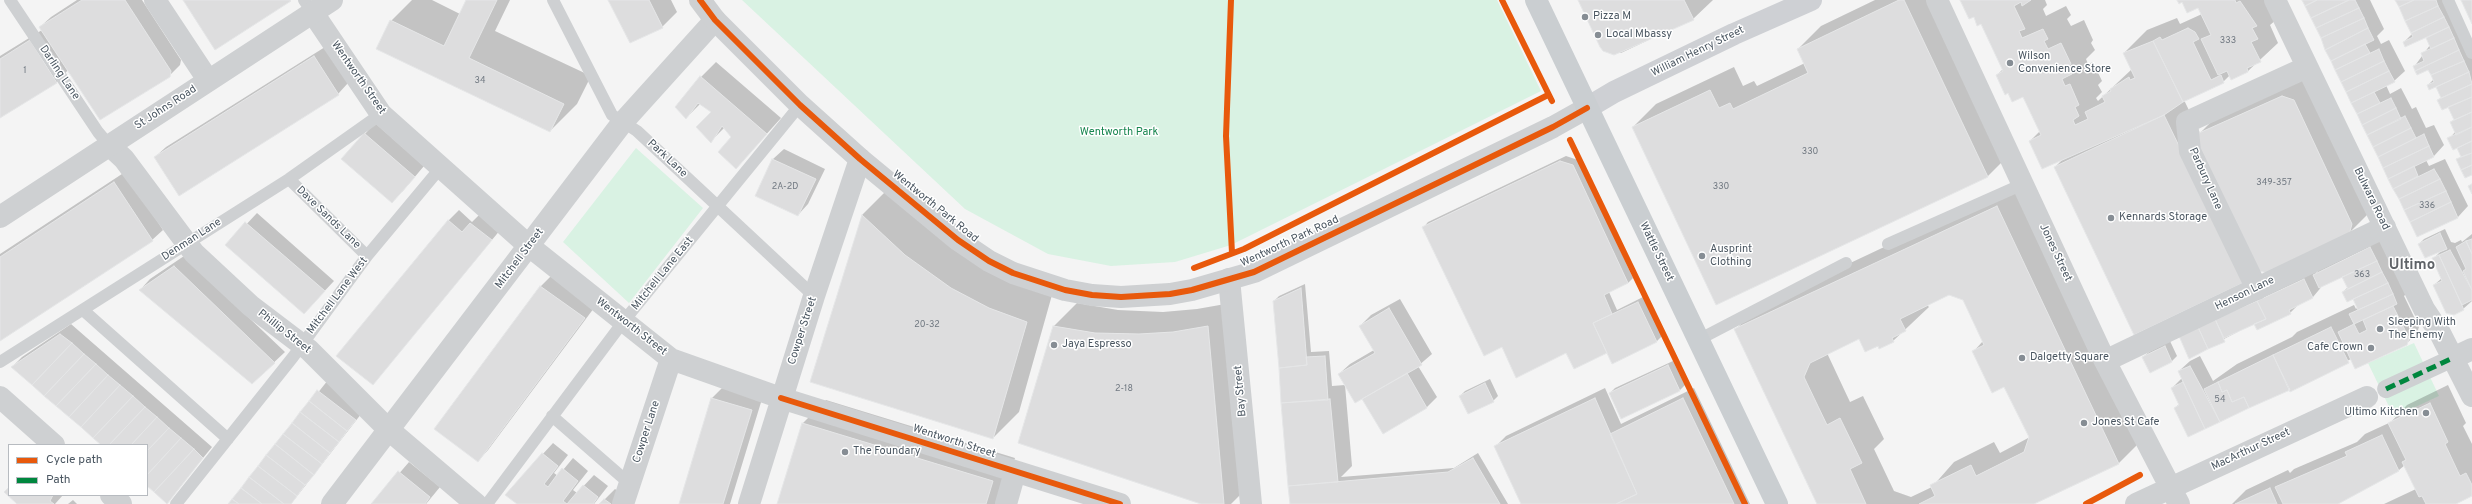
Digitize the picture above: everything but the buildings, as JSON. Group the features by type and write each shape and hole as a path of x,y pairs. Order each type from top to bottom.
{"main road":[{"name":"Wattle Street","path":"1536,0 1777,504"},
{"name":"William Henry Street","path":"1587,108 1614,92 1727,37 1811,0"}],"street":[{"path":"155,0 208,80"},
{"name":"St Johns Road","path":"2,211 109,145 208,80 308,6 332,0"},
{"name":"Wentworth Park Road","path":"700,0 714,20 800,105 860,160 958,240 988,261 1039,283 1092,295 1146,296 1192,290 1229,279 1275,262 1553,127 1587,108"},
{"name":"Jones Street","path":"1937,0 2105,361 2175,495"},
{"name":"Bulwara Road","path":"2275,0 2424,309 2440,333 2472,396"},
{"name":"Wentworth Street","path":"308,6 381,114 442,166 530,246 671,359 781,398 1120,504"},
{"name":"Mitchell Street","path":"332,504 530,246 622,123 714,20"},
{"name":"Parbury Lane","path":"2257,289 2190,151 2187,122 2307,67"},
{"name":"Phillip Street","path":"109,145 124,159 186,244 251,306 302,345 389,430 476,504"},
{"name":"Cowper Street","path":"749,504 781,398 860,160"},
{"name":"Henson Lane","path":"2105,361 2385,227"},
{"name":"Bay Street","path":"1229,279 1251,504"},
{"name":"MacArthur Street","path":"2136,504 2175,495 2377,393 2472,349"},
{"name":"Cowper Lane","path":"623,504 671,359"},
{"path":"0,397 53,444"},
{"path":"1006,504 1016,472"},
{"path":"112,496 121,504"}],"lane":[{"name":"Darling Lane","path":"10,0 98,132 109,145"},
{"name":"Park Lane","path":"553,0 612,115 622,123 637,131 814,296"},
{"path":"2448,0 2472,53"},
{"name":"Mitchell Lane East","path":"487,504 623,322 800,105"},
{"name":"Denman Lane","path":"0,362 289,179 381,114"},
{"name":"Mitchell Lane West","path":"176,504 302,345 367,256 442,166"},
{"name":"Dave Sands Lane","path":"289,179 367,256"},
{"path":"1888,244 2023,184"},
{"path":"1698,340 1846,263"},
{"path":"83,310 228,439"},
{"path":"552,416 630,484"}],"green space":[{"name":"Wentworth Park","path":"742,0 1497,0 1541,91 1231,245 1175,262 1111,266 1048,254 965,209"},
{"path":"636,148 703,208 629,303 563,242"},
{"path":"2414,343 2439,396 2394,417 2368,363"}],"marked path":[{"path":"2386,389 2453,358"}],"cycle path":[{"path":"700,0 715,20 800,105 860,159 958,240 989,261 1013,273 1065,290 1092,295 1121,297 1170,294 1192,290 1254,272 1553,127 1587,108"},
{"path":"1231,0 1226,136 1232,253"},
{"path":"1502,0 1552,101"},
{"path":"1194,268 1244,249 1548,95"},
{"path":"1570,140 1745,504"},
{"path":"781,398 1120,504"},
{"path":"2086,504 2140,475"}],"place":[{"name":"Pizza M","path":"1585,17"},
{"name":"Local Mbassy","path":"1598,35"},
{"name":"Wilson Convenience Store","path":"2010,63"},
{"name":"Kennards Storage","path":"2111,218"},
{"name":"Ausprint Clothing","path":"1702,256"},
{"name":"Sleeping With The Enemy","path":"2380,329"},
{"name":"Jaya Espresso","path":"1054,345"},
{"name":"Cafe Crown","path":"2371,348"},
{"name":"Dalgetty Square","path":"2022,358"},
{"name":"Ultimo Kitchen","path":"2426,413"},
{"name":"Jones St Cafe","path":"2084,423"},
{"name":"The Foundary","path":"845,452"}],"district":[{"name":"Ultimo","path":"2412,266"}]}
